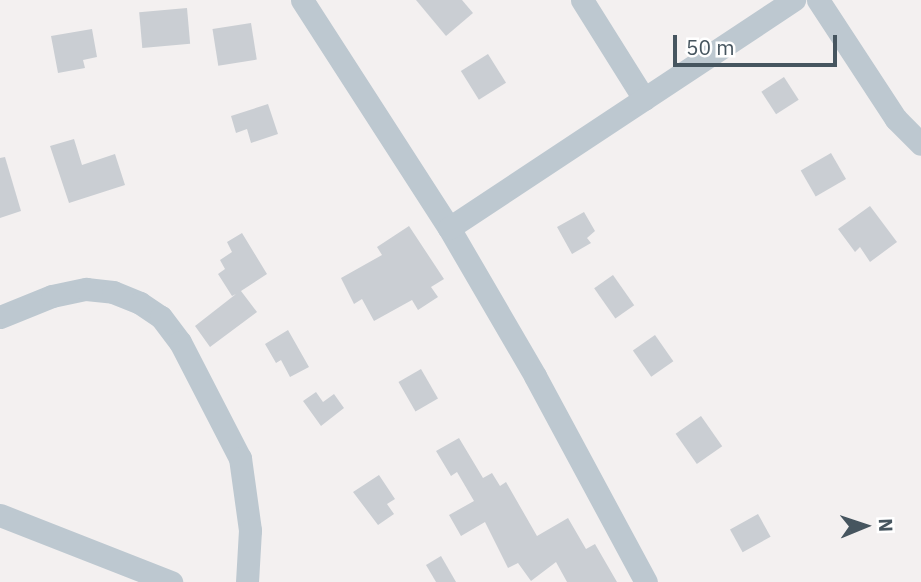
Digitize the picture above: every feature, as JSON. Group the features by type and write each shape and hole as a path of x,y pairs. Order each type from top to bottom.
{"street":[{"path":"302,0 449,228 535,376 646,582"},
{"path":"582,0 644,99"},
{"path":"449,228 794,0"},
{"path":"818,0 896,119 921,144"},
{"path":"0,317 52,296 86,289 113,292 140,303 162,317 180,342 240,458 250,530 247,582"},
{"path":"0,515 171,582"}],"building":[{"path":"416,0 462,0 473,13 446,36"},
{"path":"187,8 190,44 142,48 139,12"},
{"path":"251,23 257,60 218,66 212,29"},
{"path":"92,29 97,57 83,60 85,68 58,73 51,36"},
{"path":"488,54 506,83 479,100 461,71"},
{"path":"784,77 799,100 776,114 761,92"},
{"path":"268,104 278,134 251,143 247,129 236,133 231,116"},
{"path":"74,139 82,165 115,154 125,185 69,203 50,146"},
{"path":"831,153 846,179 816,196 801,170"},
{"path":"5,157 21,211 0,218 0,158"},
{"path":"870,206 897,242 870,262 860,247 855,252 838,229"},
{"path":"584,212 595,231 587,238 591,243 572,254 557,227"},
{"path":"409,226 444,279 431,287 438,297 418,310 412,300 374,321 362,299 354,304 341,278 382,255 377,247"},
{"path":"242,233 267,274 241,291 257,312 210,347 195,326 236,294 232,296 218,274 225,269 220,260 232,252 227,242"},
{"path":"613,275 634,305 615,319 594,288"},
{"path":"288,330 309,367 290,377 281,360 276,363 265,344"},
{"path":"655,335 673,361 651,377 633,350"},
{"path":"421,369 438,398 415,411 398,382"},
{"path":"316,392 323,402 334,394 344,408 321,426 303,401"},
{"path":"701,416 722,446 697,464 676,434"},
{"path":"459,438 483,478 492,473 500,486 506,482 537,536 568,518 586,549 595,544 617,582 567,582 556,562 531,581 518,563 508,568 485,522 461,536 449,515 474,501 457,472 451,476 436,451"},
{"path":"379,475 395,499 387,504 394,514 378,525 353,492"},
{"path":"758,514 771,537 743,552 730,530"},
{"path":"441,556 456,582 436,582 426,565"}]}
